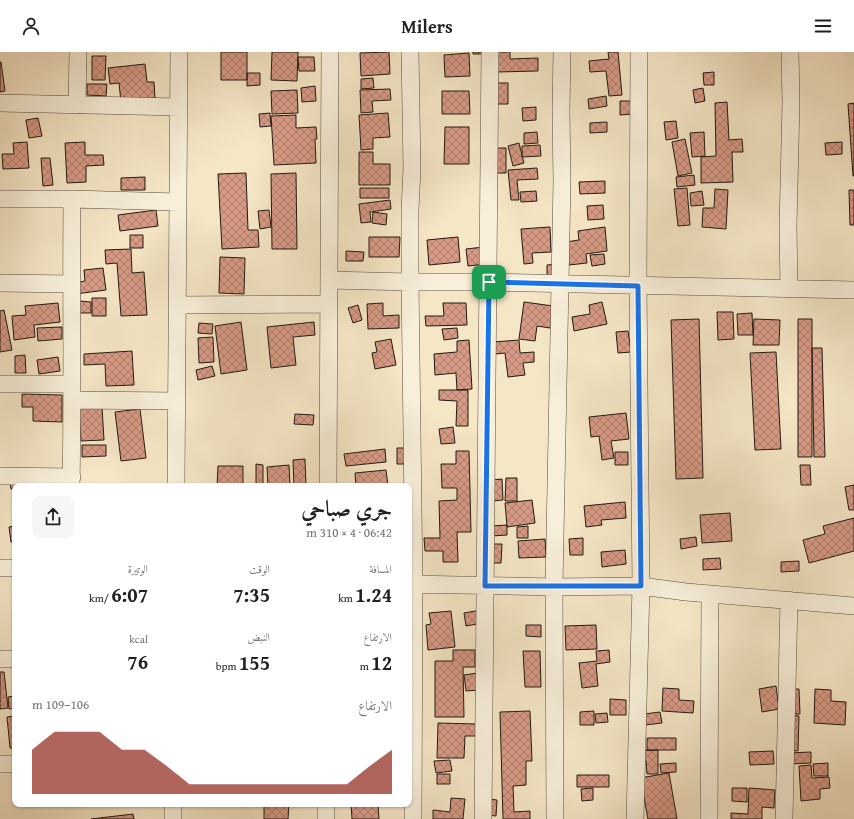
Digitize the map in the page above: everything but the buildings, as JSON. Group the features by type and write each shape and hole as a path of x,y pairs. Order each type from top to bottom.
{"street":[{"path":"77,105 78,52"},
{"path":"176,483 179,52"},
{"path":"328,483 330,52"},
{"path":"410,52 412,169 410,210 411,483"},
{"path":"482,819 489,282 490,52"},
{"path":"554,819 554,587 562,182 560,111 562,52"},
{"path":"635,819 641,586 638,286 639,52"},
{"path":"789,289 788,226 791,103 790,52"},
{"path":"0,103 178,107"},
{"path":"0,199 72,199 178,202"},
{"path":"0,476 72,482 72,199"},
{"path":"329,280 854,290"},
{"path":"0,283 71,284"},
{"path":"177,306 328,304"},
{"path":"0,384 176,402"},
{"path":"0,568 12,568"},
{"path":"414,819 412,584 554,587 641,586 686,592 854,606"},
{"path":"709,819 710,594"},
{"path":"784,819 789,600"},
{"path":"0,659 12,659"},
{"path":"0,764 12,764"},
{"path":"173,807 173,819"},
{"path":"326,807 326,819"}],"route":[{"path":"489,282 638,286 641,586 485,586 489,282"}]}
